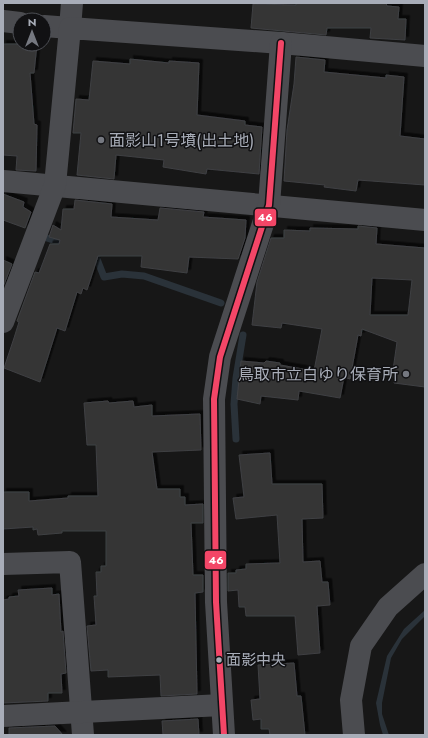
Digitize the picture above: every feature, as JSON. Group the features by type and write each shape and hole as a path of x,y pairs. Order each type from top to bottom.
{"street":[{"path":"3,322 55,185 72,3"},
{"path":"52,27 281,43 425,56"},
{"path":"224,735 216,602 214,399 220,357 269,205 281,43"},
{"path":"3,181 425,220"},
{"path":"3,564 70,562 83,735"},
{"path":"354,735 351,700 361,646 388,607 425,574"},
{"path":"3,716 222,705"}],"shaded area":[{"path":"425,610 425,616 402,639 391,658 382,703 382,714 389,735 383,735 376,703 387,656 404,629"}],"building":[{"path":"296,3 386,3 387,6 399,7 398,19 406,19 405,40 370,38 371,28 327,28 326,35 251,28 253,4 296,5"},
{"path":"3,44 12,44 12,52 36,52 34,73 30,73 34,124 37,125 36,171 16,170 17,156 3,155"},
{"path":"296,57 325,60 324,72 386,78 386,75 404,77 400,136 425,139 425,185 358,180 356,191 324,187 325,185 284,181 287,130 294,84"},
{"path":"130,59 169,63 169,61 199,63 197,115 245,121 245,125 262,127 259,174 207,169 206,174 163,167 164,160 116,155 114,179 77,175 81,133 73,133 76,99 89,100 93,61 130,64"},
{"path":"3,194 24,202 23,207 31,212 25,228 3,220"},
{"path":"75,200 112,204 111,217 158,220 160,208 204,212 203,217 246,220 245,238 238,259 189,257 187,273 141,267 142,256 98,256 87,290 83,288 81,294 77,292 65,331 57,328 40,382 4,368 19,322 17,321 35,272 39,273 50,244 59,244 60,240 49,237 53,225 61,230 63,209 74,209"},
{"path":"358,226 377,228 376,244 425,248 425,387 394,383 395,377 392,377 397,342 362,329 361,336 358,335 350,379 344,377 340,398 299,391 298,400 261,396 260,404 237,399 241,361 264,363 266,361 314,371 322,329 282,323 281,328 252,325 257,282 271,238 284,238 284,230 310,231 310,228 358,229","holes":["372,278 412,280 408,315 370,315"]},
{"path":"3,260 12,264 3,287"},
{"path":"108,401 109,403 133,401 134,407 152,405 152,416 200,414 201,450 152,452 157,489 180,489 180,497 185,497 185,505 203,504 203,523 191,523 193,575 203,575 203,592 195,593 197,694 161,696 160,675 108,677 108,670 91,671 87,626 96,625 94,596 97,596 96,572 101,572 101,566 106,566 106,531 62,531 62,533 38,535 37,529 33,530 33,527 3,529 3,492 29,492 29,501 68,498 68,496 98,496 96,445 87,445 84,403"},
{"path":"270,453 272,484 322,484 323,518 302,519 303,562 320,561 322,582 328,582 330,605 317,606 320,653 298,655 295,616 246,616 245,607 239,607 238,590 228,591 228,573 236,573 236,570 246,569 246,564 280,563 277,515 236,519 233,498 244,497 239,455"},
{"path":"52,588 52,595 59,594 61,632 63,631 66,673 61,674 62,693 48,693 48,701 3,703 3,600 9,599 9,597 19,596 18,590"},
{"path":"294,663 297,696 301,696 305,735 270,735 269,729 261,729 261,719 253,720 251,700 260,699 258,665"},
{"path":"198,719 199,735 163,735 162,721"},
{"path":"55,726 63,735 9,735 9,728"}],"waterway":[{"path":"47,238 68,245"},
{"path":"93,253 95,254 104,277 122,274 144,276 221,303"},
{"path":"236,439 234,404 236,378 243,335"}],"transit line":[{"name":"46","path":"224,735 216,602 214,399 220,357 269,205 281,43"}],"place":[{"name":"面影山1号墳(出土地)","path":"101,140"},
{"name":"鳥取市立白ゆり保育所","path":"406,374"},
{"name":"面影中央","path":"219,660"}]}
